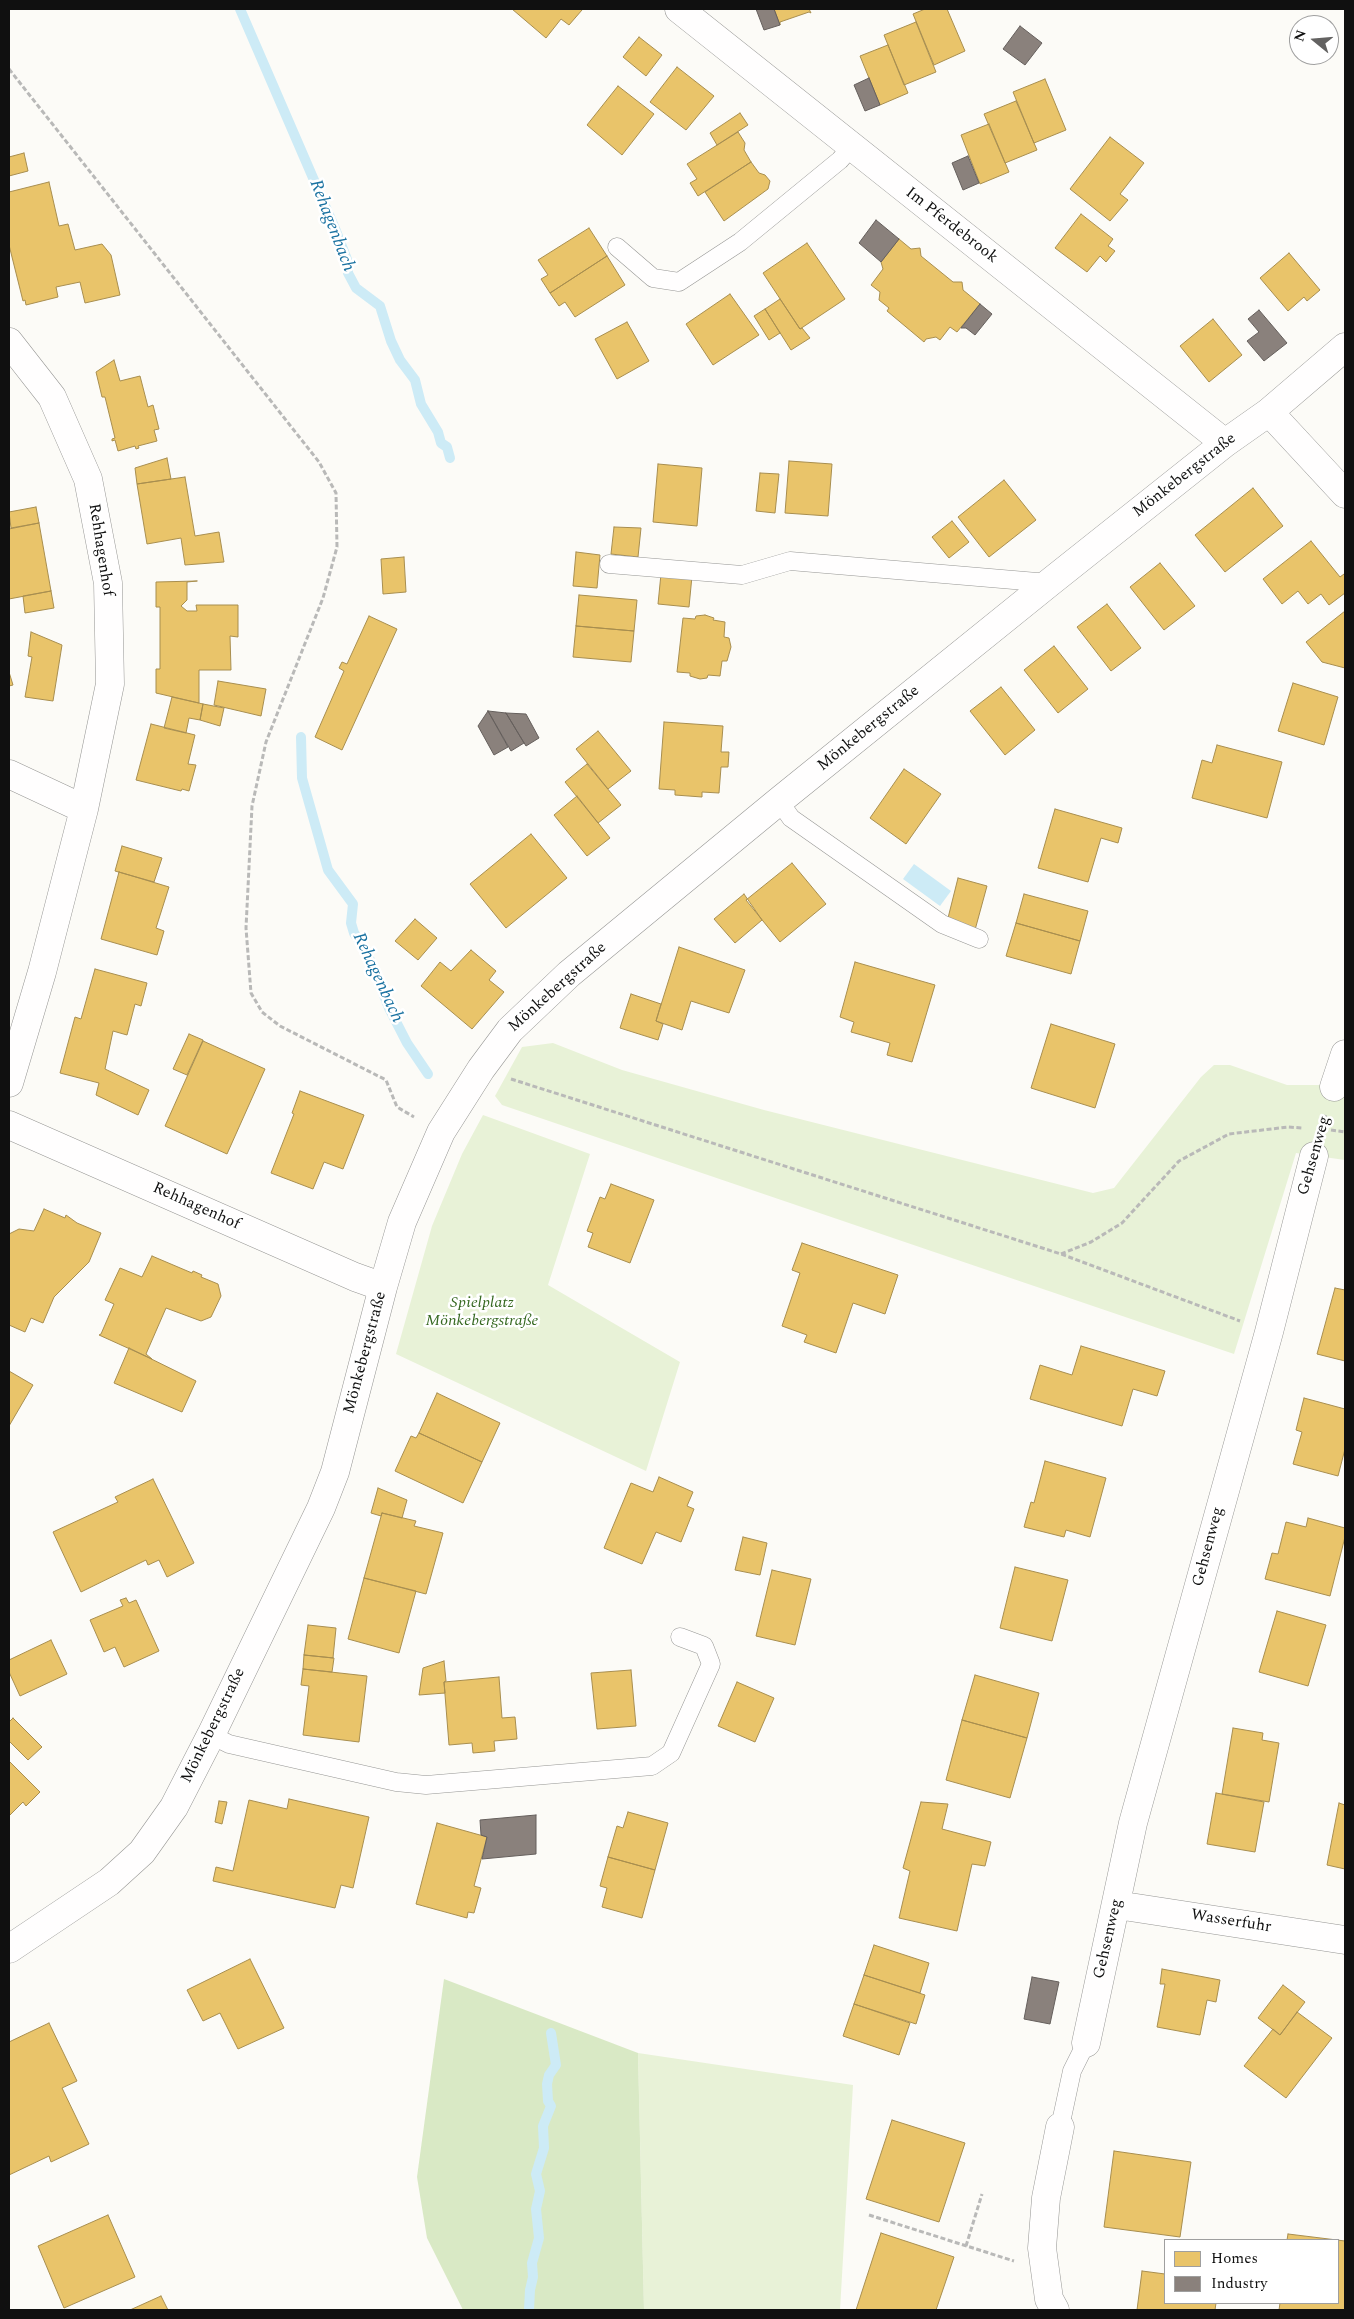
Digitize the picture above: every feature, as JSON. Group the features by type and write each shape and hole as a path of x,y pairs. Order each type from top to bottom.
{"street":[{"name":"Im Pferdebrook","path":"679,9 1225,443"},
{"name":"Rehhagenhof","path":"9,342 52,397 88,479 108,583 110,684 84,809 42,972 9,1083"},
{"name":"Mönkebergstraße","path":"9,1949 110,1882 142,1852 174,1807 321,1508 335,1472 383,1287 402,1222 441,1132 480,1069 510,1030 569,974 779,801 1225,443 1269,412 1345,348"},
{"path":"1269,412 1345,494"},
{"path":"9,774 84,809"},
{"path":"1334,1087 1345,1054"},
{"name":"Rehhagenhof","path":"9,1125 355,1277 383,1287"},
{"name":"Gehsenweg","path":"1086,2043 1133,1823 1269,1332 1314,1156"},
{"name":"Wasserfuhr","path":"1116,1905 1345,1940"},
{"path":"1055,2310 1049,2299 1042,2248 1046,2198 1060,2127"}],"lane":[{"path":"617,247 653,278 678,282 740,242 840,160 851,147"},
{"path":"609,564 742,575 790,561 1049,583"},
{"path":"779,801 792,818 942,924 978,939"},
{"path":"211,1735 229,1744 396,1782 426,1785 652,1766 671,1753 711,1664 704,1646 680,1636"},
{"path":"1060,2127 1072,2070 1086,2043"}],"path":[{"path":"9,69 319,462 336,492 337,547 323,598 266,742 252,806 246,928 251,993 262,1012 280,1026 386,1080 397,1107 441,1132"},
{"path":"480,1069 1061,1254 1269,1332"},
{"name":"Gehsenweg","path":"1313,1129 1322,1129 1334,1087"},
{"path":"1061,1254 1091,1242 1122,1224 1179,1161 1229,1134 1288,1127 1305,1128"},
{"path":"966,2246 982,2194"},
{"path":"869,2215 1045,2271"}],"green space":[{"path":"553,1043 622,1070 764,1110 1093,1193 1114,1188 1201,1077 1214,1065 1230,1065 1287,1085 1321,1085 1345,1078 1345,1160 1296,1153 1234,1354 502,1105 495,1096 522,1047"},
{"name":"Spielplatz Mönkebergstraße","path":"483,1115 590,1154 548,1285 680,1362 646,1471 396,1354 432,1226 462,1154"},
{"path":"444,1979 638,2053 644,2310 463,2310 427,2238 417,2177"},
{"path":"638,2053 853,2085 840,2310 644,2310"}],"water":[{"path":"914,864 951,891 940,906 903,879"}],"building: Homes":[{"path":"512,9 582,10 569,25 561,19 546,38"},
{"path":"774,9 809,9 811,13 809,12 780,22 780,25"},
{"path":"925,9 947,9 965,51 934,65 913,14"},
{"path":"916,22 936,72 904,85 884,35"},
{"path":"639,37 662,55 646,76 623,57"},
{"path":"888,45 908,93 880,105 860,56"},
{"path":"677,67 714,96 686,130 650,102"},
{"path":"1045,79 1066,130 1034,143 1013,92"},
{"path":"618,86 654,114 622,155 587,125"},
{"path":"1016,101 1037,150 1005,163 984,114"},
{"path":"740,113 748,125 717,145 710,133"},
{"path":"989,124 1009,172 980,184 961,135"},
{"path":"738,132 745,143 744,150 751,162 698,196 690,183 697,179 687,164"},
{"path":"1110,137 1144,163 1120,194 1128,200 1110,221 1070,189"},
{"path":"24,153 28,171 9,176 9,157"},
{"path":"751,162 759,173 765,175 770,181 768,189 724,221 705,192"},
{"path":"49,182 59,226 68,224 75,250 102,244 111,255 120,295 85,303 80,282 56,287 58,297 26,305 25,300 23,301 9,245 9,192"},
{"path":"1081,214 1113,239 1108,246 1115,251 1106,262 1100,256 1087,272 1055,248"},
{"path":"589,228 607,256 550,293 541,279 548,275 538,260"},
{"path":"899,239 911,249 920,248 921,256 953,282 962,282 963,290 980,304 957,332 950,327 940,340 936,337 926,339 924,342 887,311 889,308 879,300 880,292 871,285 883,269 881,262"},
{"path":"807,243 845,299 800,329 763,273"},
{"path":"1289,253 1320,290 1307,301 1304,297 1288,311 1260,278"},
{"path":"607,256 625,285 575,317 565,302 559,306 550,293"},
{"path":"730,294 759,335 713,365 686,324"},
{"path":"780,299 800,329 802,328 810,338 791,350 765,309"},
{"path":"765,309 780,333 769,340 754,316"},
{"path":"1213,319 1242,355 1209,382 1180,346"},
{"path":"627,322 649,361 617,379 595,339"},
{"path":"114,360 120,381 140,376 148,407 153,405 159,429 154,430 157,441 138,446 139,448 136,449 135,446 118,451 115,440 112,441 115,438 105,397 102,397 96,372"},
{"path":"167,458 171,479 137,484 135,468"},
{"path":"789,461 832,464 828,516 785,513"},
{"path":"658,464 702,468 697,526 653,522"},
{"path":"760,473 779,474 775,513 756,511"},
{"path":"185,477 195,536 219,532 224,562 185,565 181,538 147,544 137,484"},
{"path":"1004,480 1036,520 989,557 958,517"},
{"path":"1253,488 1283,526 1225,572 1195,535"},
{"path":"36,507 39,523 11,528 9,512"},
{"path":"952,521 969,542 949,558 932,537"},
{"path":"39,523 51,591 9,599 9,529"},
{"path":"614,527 641,528 638,557 611,554"},
{"path":"1311,541 1340,577 1345,575 1345,593 1329,605 1321,594 1308,604 1298,591 1282,604 1263,579"},
{"path":"576,552 600,555 597,588 573,586"},
{"path":"404,557 406,592 383,594 381,559"},
{"path":"1160,563 1195,606 1164,630 1130,587"},
{"path":"661,574 692,576 689,607 658,604"},
{"path":"197,581 187,582 187,600 181,606 187,611 197,611 196,605 238,605 238,637 230,636 231,670 199,670 199,703 156,693 156,669 160,669 160,607 156,607 156,582"},
{"path":"51,591 54,608 25,613 23,596"},
{"path":"579,595 637,600 634,631 576,626"},
{"path":"1107,604 1141,648 1111,671 1077,627"},
{"path":"1345,611 1345,668 1322,662 1306,642"},
{"path":"705,615 714,618 713,620 725,622 724,637 729,638 731,647 727,661 722,661 720,676 708,675 707,678 700,679 690,676 690,673 677,672 683,618 695,619 696,616"},
{"path":"369,616 397,629 342,750 315,737 344,671 339,668 342,662 347,664"},
{"path":"576,626 634,631 631,662 573,657"},
{"path":"31,632 62,645 53,701 25,697 32,657 28,656"},
{"path":"1054,646 1088,689 1058,713 1024,670"},
{"path":"9,672 13,685 9,686"},
{"path":"218,681 266,689 261,716 214,705"},
{"path":"1293,683 1338,697 1324,745 1278,731"},
{"path":"1001,687 1035,730 1005,755 970,711"},
{"path":"172,697 203,704 200,720 189,718 186,733 164,728"},
{"path":"203,704 224,708 220,726 200,720"},
{"path":"664,722 723,726 721,752 729,752 728,767 721,767 719,793 702,792 702,797 675,795 675,790 659,789"},
{"path":"151,724 195,735 188,764 196,765 189,791 182,789 181,791 136,780"},
{"path":"598,731 631,771 608,789 576,749"},
{"path":"1217,745 1282,762 1267,818 1192,798 1202,760 1212,763"},
{"path":"587,764 621,805 598,823 565,782"},
{"path":"904,769 941,794 906,844 870,818"},
{"path":"577,796 610,838 587,856 554,815"},
{"path":"1055,809 1122,828 1118,843 1101,838 1088,882 1038,868"},
{"path":"531,834 567,878 506,928 470,884"},
{"path":"122,846 162,858 154,882 115,871"},
{"path":"792,863 826,904 780,942 746,900"},
{"path":"119,872 169,887 156,928 164,931 157,955 101,939"},
{"path":"958,878 987,886 975,930 947,922"},
{"path":"744,894 762,920 735,943 714,919"},
{"path":"1024,894 1088,911 1080,941 1016,923"},
{"path":"415,919 437,938 418,960 395,941"},
{"path":"1016,923 1080,941 1071,974 1006,956"},
{"path":"679,947 745,970 729,1013 691,1001 682,1030 656,1021"},
{"path":"471,950 496,971 489,980 504,992 472,1029 421,986 440,962 451,971"},
{"path":"855,962 935,985 912,1062 887,1055 890,1043 851,1032 854,1022 840,1017"},
{"path":"95,969 147,983 141,1006 135,1004 127,1035 113,1031 105,1069 149,1090 138,1115 96,1095 99,1083 60,1073 75,1017 81,1019"},
{"path":"631,994 661,1004 656,1021 663,1024 658,1040 620,1028"},
{"path":"1051,1024 1115,1044 1095,1108 1031,1088"},
{"path":"189,1034 203,1040 187,1075 173,1069"},
{"path":"203,1041 265,1069 227,1154 165,1126"},
{"path":"300,1091 364,1115 343,1169 324,1162 313,1189 271,1173 294,1114 292,1113"},
{"path":"611,1184 654,1200 630,1263 588,1247 593,1233 587,1231 600,1197 605,1199"},
{"path":"44,1209 65,1218 66,1215 77,1223 101,1233 89,1262 54,1297 43,1323 31,1318 25,1332 9,1325 9,1234 19,1229 34,1231"},
{"path":"802,1243 898,1275 885,1314 853,1303 836,1353 804,1342 807,1335 782,1326 800,1273 792,1270"},
{"path":"152,1256 192,1273 193,1271 202,1275 201,1277 218,1284 221,1296 211,1317 201,1321 166,1308 146,1354 152,1359 99,1335 114,1304 105,1300 120,1268 142,1277"},
{"path":"1335,1288 1345,1290 1345,1361 1317,1354"},
{"path":"1081,1346 1165,1371 1157,1396 1133,1389 1122,1426 1030,1399 1040,1365 1072,1375"},
{"path":"129,1348 196,1381 182,1412 114,1383"},
{"path":"9,1371 33,1385 9,1426"},
{"path":"437,1393 500,1423 482,1462 419,1433"},
{"path":"1304,1398 1345,1409 1345,1449 1338,1476 1293,1464 1302,1432 1296,1430"},
{"path":"419,1433 482,1462 463,1503 395,1471 411,1436 416,1438"},
{"path":"1045,1461 1106,1478 1090,1537 1066,1530 1064,1537 1024,1527 1031,1502 1034,1503"},
{"path":"659,1477 693,1492 687,1506 694,1509 681,1542 656,1532 642,1564 604,1548 631,1483 653,1492"},
{"path":"153,1479 194,1563 167,1577 159,1560 148,1565 146,1560 81,1592 53,1532 118,1502 115,1497"},
{"path":"378,1488 407,1500 402,1518 382,1513 381,1516 371,1513"},
{"path":"382,1513 416,1521 414,1526 443,1533 426,1594 364,1578"},
{"path":"1308,1518 1345,1528 1345,1537 1330,1596 1265,1579 1272,1553 1278,1554 1286,1522 1306,1527"},
{"path":"743,1537 767,1543 760,1575 735,1570"},
{"path":"1015,1567 1068,1580 1052,1641 1000,1628"},
{"path":"772,1570 811,1579 795,1645 756,1636"},
{"path":"364,1578 416,1591 399,1653 348,1639"},
{"path":"126,1598 129,1603 136,1600 159,1651 124,1667 115,1647 104,1652 90,1620 123,1606 120,1600"},
{"path":"1277,1611 1326,1625 1308,1686 1259,1672"},
{"path":"308,1625 336,1628 333,1658 304,1655"},
{"path":"51,1640 67,1674 20,1696 9,1672 9,1660"},
{"path":"304,1655 334,1658 332,1672 303,1669"},
{"path":"444,1661 445,1693 419,1695 423,1668"},
{"path":"303,1669 367,1676 359,1742 303,1735 309,1686 301,1685"},
{"path":"631,1670 636,1726 597,1729 591,1673"},
{"path":"975,1675 1039,1693 1027,1738 962,1720"},
{"path":"499,1677 502,1718 515,1717 517,1739 494,1741 495,1751 473,1753 472,1743 449,1745 444,1682"},
{"path":"737,1682 774,1698 755,1742 718,1726"},
{"path":"13,1718 42,1747 28,1760 9,1741 9,1722"},
{"path":"962,1720 1027,1738 1010,1798 946,1780"},
{"path":"1233,1728 1263,1733 1262,1740 1279,1743 1269,1802 1222,1794"},
{"path":"9,1761 40,1792 26,1806 23,1802 9,1816"},
{"path":"1216,1793 1264,1802 1255,1852 1207,1844"},
{"path":"289,1799 369,1817 353,1888 341,1885 335,1908 213,1881 216,1867 233,1871 249,1800 287,1809"},
{"path":"219,1801 227,1802 222,1824 215,1822"},
{"path":"921,1802 948,1804 942,1829 991,1842 985,1866 972,1864 957,1931 899,1918 910,1871 903,1868"},
{"path":"1339,1803 1345,1805 1345,1869 1327,1865"},
{"path":"628,1812 668,1823 655,1870 608,1857 617,1826 623,1828"},
{"path":"437,1823 487,1837 474,1886 481,1888 474,1913 468,1912 467,1918 416,1904"},
{"path":"608,1857 655,1870 642,1918 602,1907 607,1888 600,1886"},
{"path":"874,1945 929,1963 920,1993 864,1975"},
{"path":"250,1959 284,2028 238,2049 220,2013 203,2021 187,1990"},
{"path":"1162,1969 1220,1980 1216,2002 1207,2000 1200,2035 1157,2027 1165,1984 1160,1984"},
{"path":"864,1975 925,1995 916,2024 854,2004"},
{"path":"1283,1985 1305,2002 1280,2035 1258,2018"},
{"path":"854,2004 910,2023 899,2055 843,2036"},
{"path":"1297,2012 1332,2038 1286,2098 1244,2066 1273,2029 1280,2035"},
{"path":"49,2023 77,2081 62,2088 89,2144 51,2162 49,2156 9,2175 9,2042"},
{"path":"892,2120 965,2143 939,2222 866,2199"},
{"path":"1114,2151 1191,2162 1180,2237 1104,2227"},
{"path":"108,2215 135,2277 64,2308 38,2246"},
{"path":"881,2233 954,2257 936,2310 856,2310"},
{"path":"1288,2234 1329,2239 1287,2239"},
{"path":"1339,2240 1345,2241 1345,2310 1279,2310 1280,2304 1339,2304"},
{"path":"1142,2271 1164,2274 1164,2304 1216,2304 1215,2310 1137,2310"},
{"path":"161,2296 168,2310 130,2310"}],"building: Industry":[{"path":"756,9 774,9 780,25 764,30"},
{"path":"1020,26 1042,43 1025,65 1003,49"},
{"path":"869,78 880,105 865,111 854,85"},
{"path":"968,156 979,183 963,190 952,163"},
{"path":"876,220 899,239 881,262 859,243"},
{"path":"980,304 992,314 975,335 966,328 961,328"},
{"path":"1259,310 1287,343 1264,361 1247,341 1259,332 1248,319"},
{"path":"488,711 506,713 524,743 511,751"},
{"path":"488,711 508,747 494,755 478,726"},
{"path":"506,713 526,714 539,738 526,746"},
{"path":"536,1815 536,1854 482,1859 487,1837 481,1835 480,1820"},
{"path":"1032,1977 1059,1982 1050,2024 1024,2019"}],"waterway":[{"name":"Rehagenbach","path":"240,9 336,231 348,262 348,273 356,288 380,306 391,341 400,360 415,380 421,404 438,432 441,443 447,447 450,458"},
{"name":"Rehagenbach","path":"301,737 302,778 328,870 353,904 351,923 354,933 366,950 389,1008 407,1043 428,1074"},
{"name":"Rehagenbach","path":"529,2310 533,2277 532,2263 539,2238 536,2209 540,2191 536,2174 544,2148 543,2126 551,2106 548,2101 547,2084 549,2075 556,2065 551,2033"}]}
